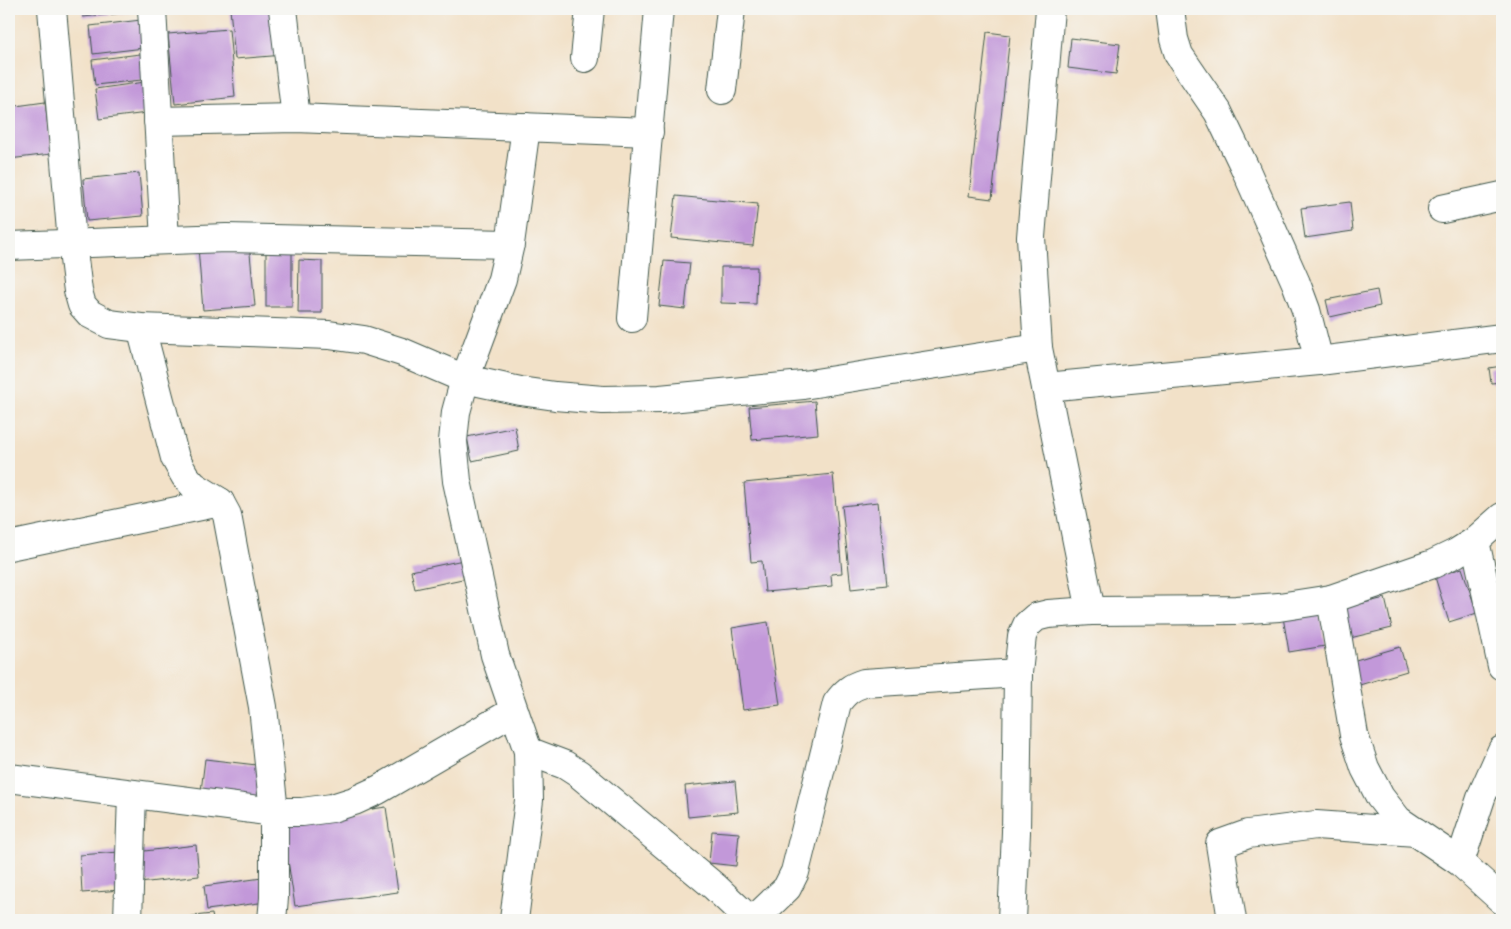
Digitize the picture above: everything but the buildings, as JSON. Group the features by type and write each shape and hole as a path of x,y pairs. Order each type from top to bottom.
{"street":[{"path":"52,9 72,243 78,291 82,305 90,314 109,324 141,328 329,335 364,340 402,352 465,379 520,391 603,400 660,399 803,385 1038,348"},
{"path":"152,9 165,240"},
{"path":"283,9 296,118"},
{"path":"586,58 590,9"},
{"path":"632,318 659,9"},
{"path":"722,90 731,9"},
{"path":"1050,9 1031,237 1038,348 1091,611"},
{"path":"1170,9 1174,39 1179,55 1190,68 1218,112 1244,166 1296,282 1306,310 1319,361"},
{"path":"158,121 296,118 649,132"},
{"path":"514,920 529,800 528,751 496,655 456,481 453,441 456,412 465,379 502,279 510,244 526,127"},
{"path":"1442,209 1502,196"},
{"path":"9,246 226,238 510,244"},
{"path":"141,328 176,458 185,476 194,486 220,502 228,515 263,707 274,812 274,898 272,920"},
{"path":"1046,387 1319,361 1502,338"},
{"path":"9,546 220,502"},
{"path":"1012,920 1016,832 1018,673 1022,636 1027,625 1036,618 1048,614 1091,611 1236,610 1279,607 1331,599 1433,564 1456,553 1475,541 1502,517"},
{"path":"1475,541 1502,666"},
{"path":"1331,599 1354,735 1365,768 1380,797 1398,820 1460,862 1502,900"},
{"path":"756,920 787,888 795,872 837,703 844,693 852,687 864,684 1018,673"},
{"path":"9,778 274,812 332,808 378,790 514,711"},
{"path":"1460,862 1482,795 1502,750"},
{"path":"528,751 565,765 579,774 715,887 750,920"},
{"path":"128,920 132,794"},
{"path":"1232,920 1220,844 1248,834 1316,826 1416,832"}]}
